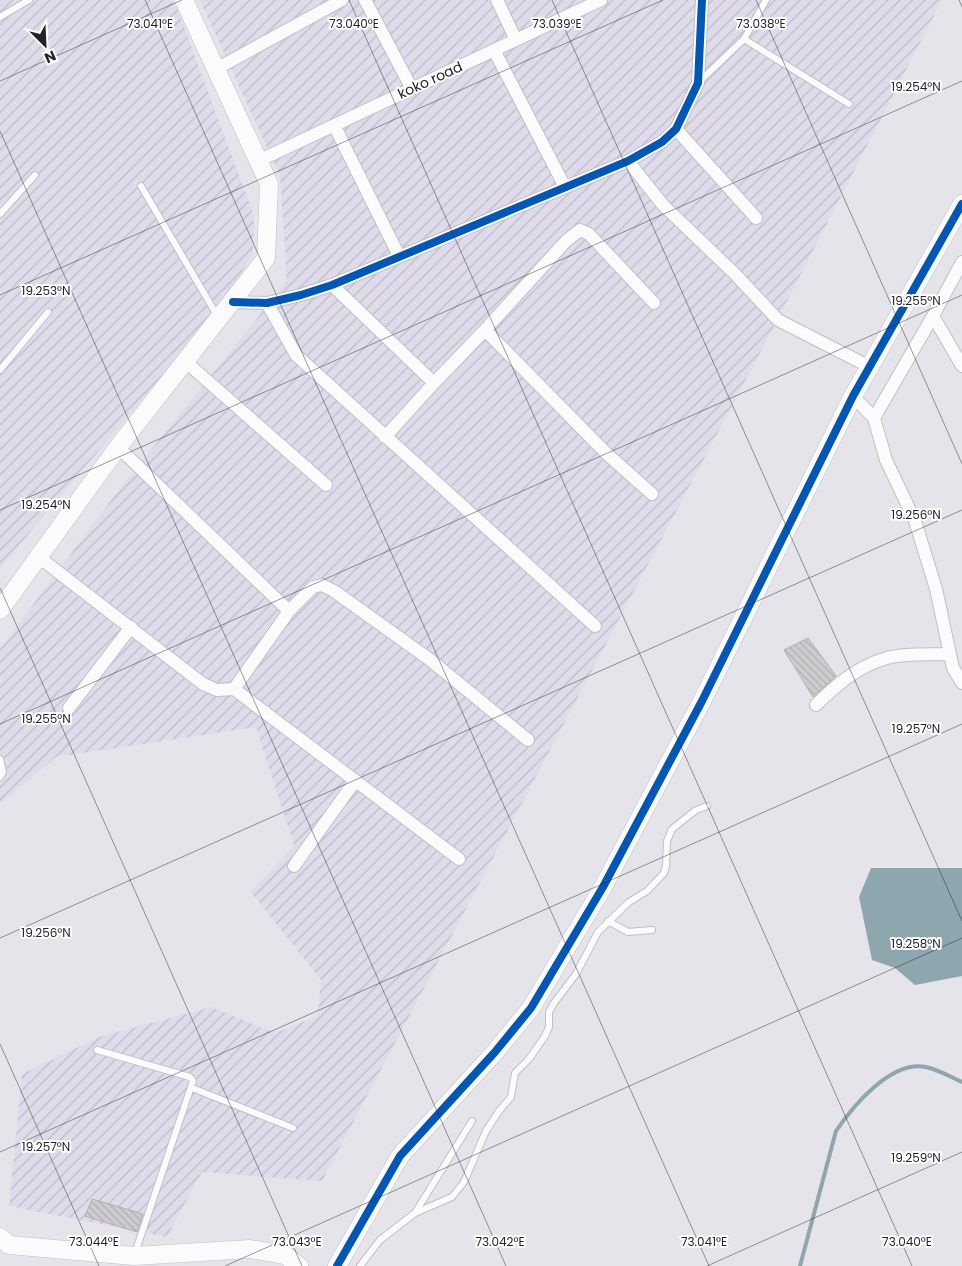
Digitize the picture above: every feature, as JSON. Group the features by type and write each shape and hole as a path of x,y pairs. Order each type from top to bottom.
{"street":[{"path":"0,609 40,558 118,447 234,302 266,258 269,184 184,0"},
{"path":"216,69 342,0"},
{"path":"365,0 412,89"},
{"path":"497,0 516,40"},
{"name":"koko road","path":"258,161 601,0"},
{"path":"234,302 267,303 301,295 332,284 628,161 662,142 676,129 698,84 702,0"},
{"path":"494,50 565,187"},
{"path":"334,125 399,256"},
{"path":"676,129 756,218"},
{"path":"628,161 662,205 778,320 870,367"},
{"path":"337,1266 400,1156 495,1052 531,1008 546,984 603,887 702,701 853,396 962,204"},
{"path":"385,437 566,241 580,230 590,234 654,303"},
{"path":"874,418 962,262"},
{"path":"332,284 434,383"},
{"path":"267,303 296,354 385,437 596,626"},
{"path":"933,316 962,366"},
{"path":"485,330 608,454 652,494"},
{"path":"186,362 326,485"},
{"path":"853,396 874,418 886,460 915,521 936,589 953,668 962,683"},
{"path":"118,447 290,611"},
{"path":"40,558 204,684 217,690 234,689 459,859"},
{"path":"234,689 290,611 313,587 322,585 429,659 528,740"},
{"path":"69,708 131,627"},
{"path":"816,705 841,681 862,668 887,658 949,654"},
{"path":"294,866 356,781"},
{"path":"3,1244 132,1261 250,1249 285,1255 299,1266"}],"lane":[{"path":"0,17 29,0"},
{"path":"698,84 744,40 766,0"},
{"path":"744,40 849,104"},
{"path":"0,214 35,174"},
{"path":"141,186 219,320"},
{"path":"0,370 48,312"},
{"path":"0,759 3,772 0,777"},
{"path":"360,1266 380,1240 415,1213 452,1197 464,1182 486,1131 499,1111 511,1098 515,1074 529,1059 545,1036 549,1028 549,1012 576,974 598,932 629,902 647,891 664,873 667,841 672,828 696,810 707,806"},
{"path":"608,921 628,932 652,930"},
{"path":"97,1050 190,1077 193,1081 132,1261"},
{"path":"192,1088 293,1128"},
{"path":"415,1213 472,1121"}],"shaded area":[{"path":"0,0 171,0 178,11 254,216 253,253 224,302 0,568"},
{"path":"200,0 942,0 771,332 322,1181 202,1172 167,1237 9,1206 22,1074 102,1036 211,1007 275,1033 318,1016 321,980 251,892 294,845 256,727 56,757 0,804 0,649 121,487 287,281 280,176"}],"water":[{"path":"871,868 962,868 962,976 915,985 895,968 872,960 859,897"}],"building":[{"path":"808,638 836,676 813,697 784,650"},
{"path":"92,1199 143,1214 137,1232 85,1216"}],"waterway":[{"path":"800,1266 836,1131 852,1109 874,1087 887,1078 913,1067 931,1068 962,1082"}],"cycle path":[{"path":"233,302 267,303 332,285 628,161 662,142 676,129 698,83 702,0"},
{"path":"337,1266 400,1156 495,1052 531,1008 603,887 702,701 853,396 962,204"}]}
